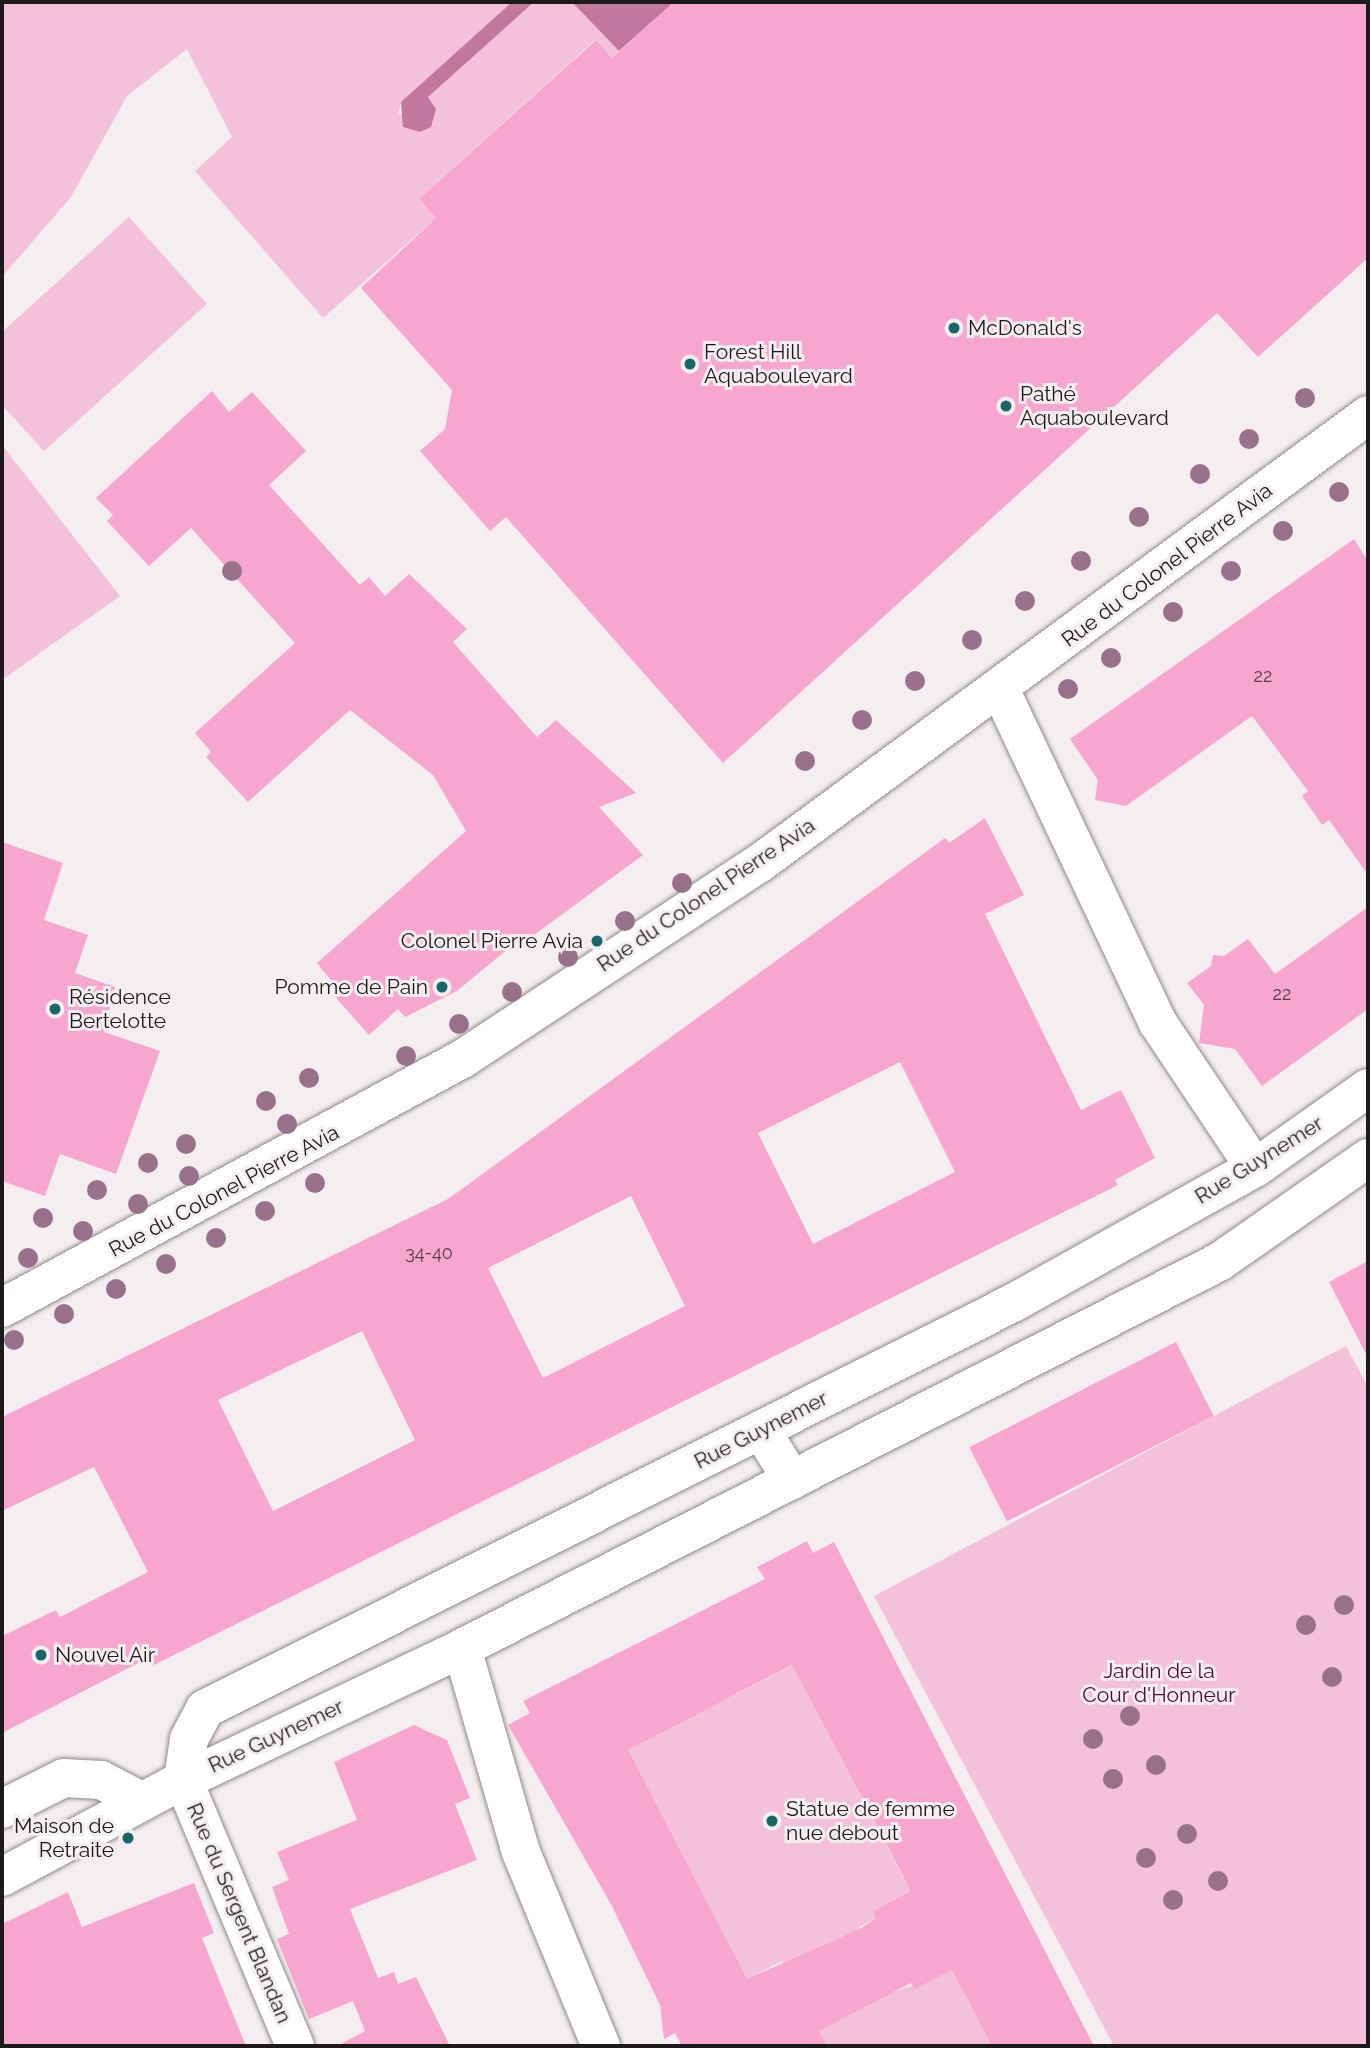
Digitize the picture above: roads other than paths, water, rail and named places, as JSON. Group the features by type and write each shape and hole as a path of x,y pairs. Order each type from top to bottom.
{"street":[{"name":"Rue du Colonel Pierre Avia","path":"2,1308 387,1104 760,863 1000,689 1368,415"},
{"path":"1000,689 1158,1023 1255,1168"},
{"name":"Rue Guynemer","path":"183,1780 189,1740 205,1709 1013,1303 1255,1168 1368,1088"},
{"name":"Rue Guynemer","path":"2,1877 141,1801 462,1648 1219,1262 1368,1158"},
{"path":"761,1430 792,1480"},
{"path":"462,1648 521,1852 601,2046"},
{"path":"2,1809 64,1778 101,1780 141,1801"},
{"name":"Rue du Sergent Blandan","path":"183,1780 295,2046"}],"place":[{"name":"McDonald's","path":"954,328"},
{"name":"Forest Hill Aquaboulevard","path":"690,364"},
{"name":"Pathé Aquaboulevard","path":"1006,406"},
{"name":"Colonel Pierre Avia","path":"597,941"},
{"name":"Pomme de Pain","path":"442,987"},
{"name":"Résidence Bertelotte","path":"55,1009"},
{"name":"Nouvel Air","path":"41,1655"},
{"name":"Statue de femme nue debout","path":"772,1821"},
{"name":"Maison de Retraite","path":"128,1838"}],"park label":[{"name":"Jardin de la Cour d'Honneur","path":"1159,1683"}]}
